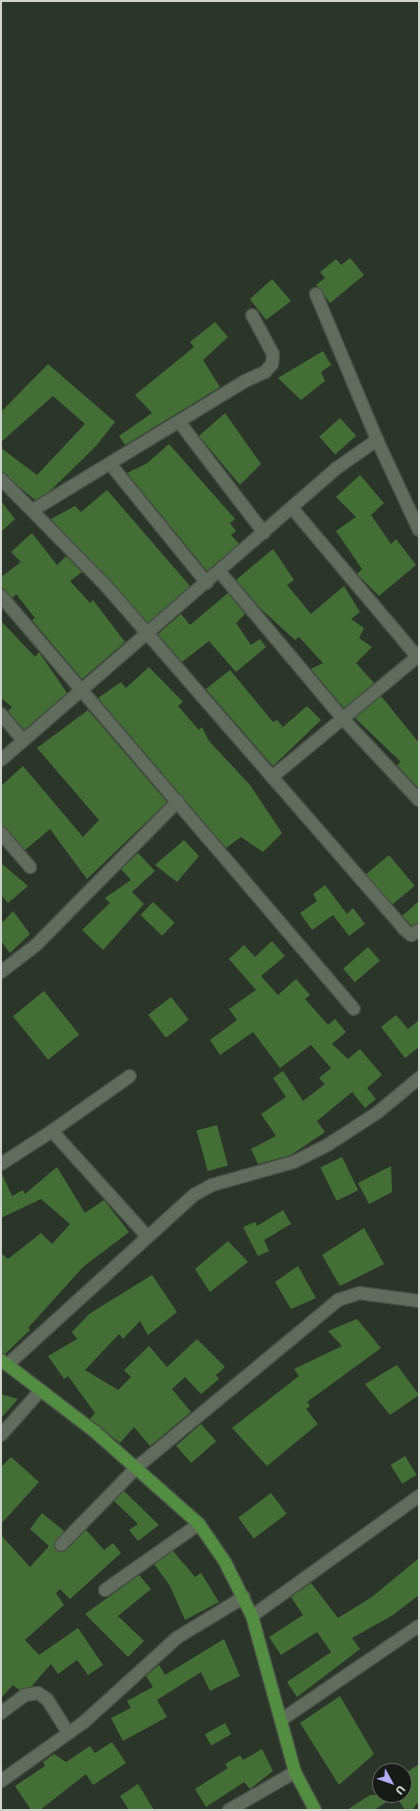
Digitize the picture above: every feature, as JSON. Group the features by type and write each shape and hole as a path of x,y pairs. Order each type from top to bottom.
{"highway":[{"path":"4,1363 137,1467 199,1524 244,1597 252,1616 295,1772 315,1810"}],"street":[{"path":"316,294 377,440 417,522"},
{"path":"33,510 111,465 270,367 271,349 252,315"},
{"path":"180,423 264,534"},
{"path":"1,760 149,634 337,468 377,440"},
{"path":"111,465 206,583"},
{"path":"1,479 33,510 149,634 403,928 411,935 419,930"},
{"path":"272,777 342,717 418,658 292,508"},
{"path":"219,571 342,717 419,800"},
{"path":"1,596 178,801 354,1009"},
{"path":"1,714 23,740"},
{"path":"1,972 36,945 178,801"},
{"path":"1,833 30,867"},
{"path":"1,1164 52,1131 130,1076"},
{"path":"4,1363 194,1195 212,1185 294,1162 329,1144 377,1113 419,1078"},
{"path":"52,1131 147,1236"},
{"path":"61,1545 137,1467 314,1316 344,1296 376,1294 419,1301"},
{"path":"1,1435 40,1390"},
{"path":"252,1616 419,1496"},
{"path":"105,1590 199,1524"},
{"path":"1,1781 68,1733 178,1637 244,1597"},
{"path":"281,1720 419,1626"},
{"path":"1,1713 26,1695 38,1693 47,1700 68,1733"},
{"path":"228,1810 295,1772"}],"building":[{"path":"350,258 364,275 330,303 316,285 325,278 320,272 336,259 341,265"},
{"path":"272,279 291,301 266,320 250,299"},
{"path":"215,322 228,337 203,360 220,387 125,445 119,436 152,413 135,395 194,347 190,342"},
{"path":"323,351 331,365 321,372 325,381 301,400 278,378"},
{"path":"48,364 115,422 95,447 49,492 35,500 1,472 1,448 37,475 85,424 53,396 1,442 1,412"},
{"path":"225,413 261,464 240,485 199,436"},
{"path":"340,418 356,436 335,455 319,437"},
{"path":"169,444 235,519 230,523 236,531 231,535 239,544 207,571 127,473 146,464"},
{"path":"360,475 384,503 371,515 391,544 396,539 416,565 379,596 357,574 362,569 336,531 356,517 336,497"},
{"path":"107,490 190,586 148,623 51,519 75,506 81,512"},
{"path":"1,501 15,519 1,532"},
{"path":"32,533 57,565 66,556 82,572 70,581 90,603 93,600 125,642 82,679 32,620 35,618 16,594 13,598 1,587 1,577 21,562 11,552"},
{"path":"273,549 294,580 287,585 311,614 344,586 360,612 351,619 364,628 359,638 372,647 356,663 374,683 344,708 311,669 323,663 299,637 295,640 259,607 236,580"},
{"path":"228,593 245,614 236,623 251,645 260,639 266,647 236,672 209,641 182,662 158,634 181,614 190,625"},
{"path":"1,621 35,657 39,652 67,693 24,730 8,711 12,707 1,698"},
{"path":"149,667 183,702 178,706 199,730 202,727 209,741 250,785 282,833 263,852 241,837 226,848 98,698 121,682 126,688"},
{"path":"230,670 273,722 277,720 283,727 307,706 321,720 273,766 206,689"},
{"path":"381,696 419,743 419,789 397,765 401,762 355,718"},
{"path":"88,710 167,802 87,879 50,829 25,850 1,826 1,786 23,766 83,837 99,820 37,748"},
{"path":"184,840 199,856 177,882 155,865"},
{"path":"138,853 155,871 132,892 144,904 103,950 82,930 110,903 105,898 131,880 121,869"},
{"path":"389,855 415,886 392,905 366,874"},
{"path":"1,863 28,886 8,903 1,895"},
{"path":"325,885 347,914 353,908 365,924 349,936 333,915 312,930 300,913 317,901 313,894"},
{"path":"419,901 419,923 412,926 402,916"},
{"path":"153,902 175,923 162,936 140,915"},
{"path":"13,911 30,934 10,953 1,941 1,924"},
{"path":"272,941 285,956 261,976 278,995 296,979 310,995 305,999 328,1025 335,1019 346,1032 332,1044 348,1059 360,1049 382,1075 367,1088 376,1099 365,1108 352,1092 317,1121 325,1132 291,1155 258,1164 251,1149 276,1136 261,1114 286,1097 273,1078 283,1071 303,1101 325,1084 319,1078 331,1068 311,1045 280,1068 253,1032 220,1055 210,1040 237,1020 229,1009 256,990 229,959 244,945 255,957"},
{"path":"368,947 380,961 355,982 343,969"},
{"path":"44,991 79,1035 48,1060 13,1016"},
{"path":"171,997 189,1020 166,1038 148,1015"},
{"path":"396,1015 408,1029 419,1020 419,1047 405,1058 381,1027"},
{"path":"217,1125 228,1166 208,1171 197,1130"},
{"path":"342,1157 358,1190 337,1201 320,1168"},
{"path":"391,1166 392,1192 369,1204 358,1183"},
{"path":"57,1167 85,1213 104,1200 129,1232 83,1267 28,1328 30,1330 5,1354 1,1353 1,1253 8,1259 41,1233 52,1244 70,1224 41,1199 1,1218 1,1172 12,1196 23,1190 25,1194"},
{"path":"283,1210 291,1224 264,1240 269,1251 258,1256 243,1227 255,1222 257,1226"},
{"path":"364,1228 384,1264 340,1286 322,1255"},
{"path":"228,1241 248,1262 210,1292 195,1269"},
{"path":"298,1266 316,1298 291,1309 275,1282"},
{"path":"152,1275 177,1312 148,1335 140,1321 123,1339 119,1334 85,1370 118,1390 131,1377 124,1370 149,1346 167,1367 197,1339 225,1367 216,1375 219,1379 201,1394 185,1377 172,1389 191,1412 150,1446 134,1427 120,1443 90,1419 95,1413 68,1376 64,1379 48,1356 77,1339 72,1332 89,1314"},
{"path":"357,1319 381,1348 307,1402 310,1406 306,1409 318,1424 267,1466 232,1428 299,1376 294,1369 342,1346 328,1331"},
{"path":"397,1365 419,1395 390,1415 365,1384"},
{"path":"1,1394 18,1399 1,1418"},
{"path":"201,1424 216,1441 191,1463 176,1446"},
{"path":"405,1456 417,1475 402,1484 391,1465"},
{"path":"11,1457 39,1482 1,1524 1,1467"},
{"path":"124,1491 159,1525 138,1541 129,1530 138,1524 114,1501"},
{"path":"271,1493 287,1514 254,1538 238,1518"},
{"path":"42,1513 64,1531 54,1544 59,1552 66,1550 86,1530 104,1550 113,1543 121,1553 70,1599 60,1589 56,1593 64,1605 25,1640 39,1655 78,1628 103,1665 88,1675 77,1660 58,1674 51,1664 31,1687 19,1690 13,1685 1,1698 1,1535 30,1567 49,1546 30,1529"},
{"path":"173,1551 195,1577 201,1573 219,1602 185,1620 170,1586 154,1564"},
{"path":"419,1558 419,1595 393,1615 352,1638 360,1649 297,1697 287,1682 331,1652 317,1632 281,1655 269,1637 303,1615 291,1597 311,1583 338,1618 372,1597"},
{"path":"139,1575 151,1589 118,1616 144,1641 128,1657 85,1614"},
{"path":"224,1639 240,1676 210,1691 201,1672 157,1700 167,1717 123,1741 111,1718 131,1708 127,1701 153,1687 146,1676 159,1665 165,1675"},
{"path":"340,1696 374,1754 339,1785 300,1723"},
{"path":"225,1723 231,1734 211,1746 205,1734"},
{"path":"112,1742 126,1763 93,1785 86,1774 40,1810 31,1810 15,1786 45,1766 43,1762 54,1754 66,1762 90,1746 95,1753"},
{"path":"262,1749 273,1771 250,1789 244,1782 206,1807 195,1789 228,1768 225,1764 240,1755 243,1760"},
{"path":"419,1764 419,1801 412,1810 405,1810 400,1803 412,1803 412,1769"},
{"path":"138,1784 154,1810 129,1810 120,1796"},
{"path":"372,1795 372,1803 385,1803 374,1810 347,1810"}]}
